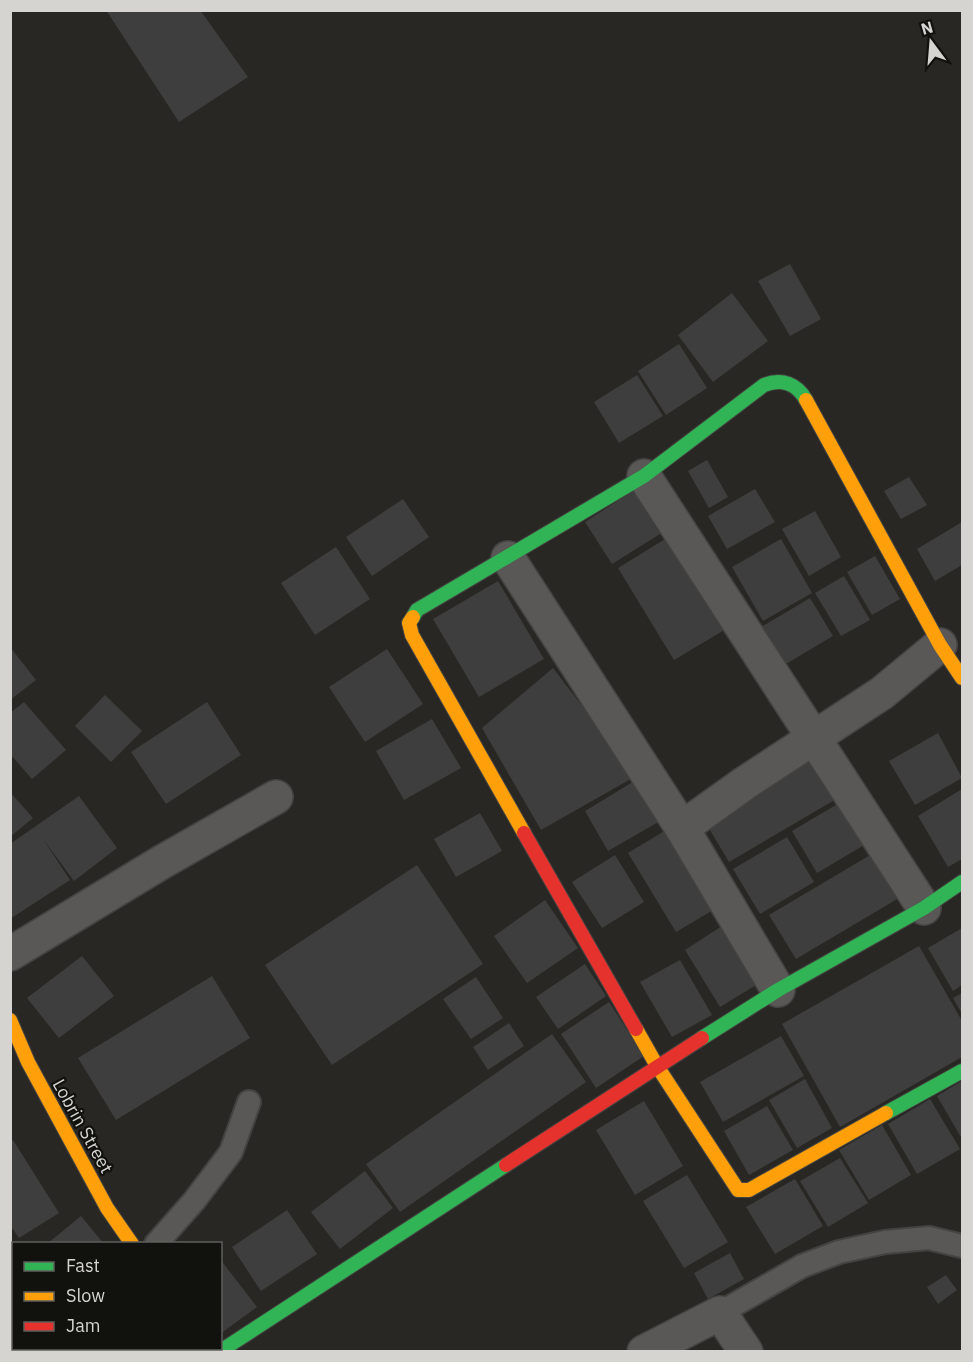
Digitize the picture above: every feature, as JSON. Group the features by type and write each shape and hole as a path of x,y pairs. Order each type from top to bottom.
{"street":[{"path":"963,678 940,645 802,393 795,387 778,381 764,385 644,476 417,610 410,619 412,635 657,1066 738,1190 745,1191 963,1071"},
{"path":"644,476 924,908"},
{"path":"508,558 682,828 778,990"},
{"path":"682,828 813,737 882,693 940,645"},
{"path":"10,954 162,862 276,797"},
{"path":"219,1352 657,1066 778,990 924,908 963,882"},
{"name":"Lobrin Street","path":"10,1020 19,1066 131,1242"},
{"path":"644,1352 720,1313 746,1352"}],"lane":[{"path":"158,1242 194,1201 231,1152 249,1102"},
{"path":"720,1313 802,1266 839,1252 885,1242 929,1238 963,1246"}],"building":[{"path":"106,10 200,10 248,77 179,122"},
{"path":"790,264 821,319 790,336 758,281"},
{"path":"732,293 768,341 713,382 678,335"},
{"path":"679,344 707,388 666,415 638,371"},
{"path":"637,375 663,416 619,443 594,402"},
{"path":"707,460 728,497 709,508 688,471"},
{"path":"909,477 927,505 901,519 884,491"},
{"path":"755,489 775,522 727,549 708,516"},
{"path":"633,491 660,534 612,564 585,522"},
{"path":"403,499 429,537 372,576 346,537"},
{"path":"815,511 841,557 809,576 782,529"},
{"path":"962,522 962,565 935,581 917,549"},
{"path":"670,536 726,629 674,660 618,568"},
{"path":"781,539 812,593 763,621 732,567"},
{"path":"336,547 370,599 315,635 281,583"},
{"path":"875,556 900,599 872,615 847,572"},
{"path":"844,576 870,620 841,636 815,593"},
{"path":"498,581 544,659 479,697 433,619"},
{"path":"810,598 833,636 781,667 758,629"},
{"path":"10,647 36,680 10,700"},
{"path":"387,649 423,704 365,742 329,687"},
{"path":"553,668 636,776 541,830 482,728"},
{"path":"105,695 142,731 111,762 75,726"},
{"path":"24,702 66,750 32,779 10,754 10,713"},
{"path":"207,702 241,755 166,804 131,752"},
{"path":"432,719 461,768 404,800 376,751"},
{"path":"938,733 962,778 915,805 889,761"},
{"path":"812,755 838,798 729,862 704,820"},
{"path":"636,780 660,821 608,851 585,811"},
{"path":"962,789 962,859 948,867 918,816"},
{"path":"10,792 33,818 10,837"},
{"path":"79,796 117,848 74,881 43,839 70,880 10,919 10,844"},
{"path":"846,799 871,841 817,873 792,831"},
{"path":"480,813 502,851 456,877 434,839"},
{"path":"671,827 720,906 676,932 628,853"},
{"path":"787,837 814,882 760,914 733,869"},
{"path":"877,851 904,895 796,959 769,915"},
{"path":"615,855 644,902 602,928 572,882"},
{"path":"417,865 483,964 332,1065 265,965"},
{"path":"545,900 578,948 527,983 494,936"},
{"path":"725,924 761,982 720,1007 685,950"},
{"path":"962,928 962,985 953,991 928,948"},
{"path":"919,946 962,1021 962,1057 840,1127 782,1024"},
{"path":"82,956 114,996 59,1038 27,998"},
{"path":"680,960 712,1015 672,1037 640,982"},
{"path":"585,964 606,996 558,1029 536,997"},
{"path":"212,976 250,1038 116,1120 78,1058"},
{"path":"476,977 503,1018 471,1039 443,999"},
{"path":"962,993 962,1014 953,998"},
{"path":"609,1002 644,1056 596,1088 561,1034"},
{"path":"509,1023 524,1046 488,1070 473,1047"},
{"path":"552,1034 586,1082 400,1212 366,1164"},
{"path":"781,1036 804,1076 723,1122 700,1082"},
{"path":"805,1079 832,1128 797,1148 769,1100"},
{"path":"962,1081 962,1139 937,1096"},
{"path":"930,1099 960,1149 917,1174 888,1124"},
{"path":"644,1101 683,1166 635,1195 596,1130"},
{"path":"767,1106 793,1150 749,1175 724,1131"},
{"path":"882,1125 911,1175 869,1200 839,1150"},
{"path":"13,1140 59,1213 19,1238 10,1225 10,1142"},
{"path":"840,1158 868,1203 828,1227 800,1181"},
{"path":"365,1171 393,1208 340,1249 311,1212"},
{"path":"687,1175 728,1242 684,1268 643,1201"},
{"path":"795,1179 823,1226 775,1254 746,1207"},
{"path":"287,1210 317,1254 261,1291 232,1247"},
{"path":"81,1216 102,1242 49,1242"},
{"path":"730,1253 744,1279 708,1299 694,1273"},
{"path":"222,1262 257,1307 222,1333"},
{"path":"946,1275 957,1290 938,1304 927,1287"},
{"path":"12,1278 12,1350 48,1350 46,1352 10,1352 10,1279"}],"traffic: fast":[{"path":"413,617 417,610 644,476 764,385 783,382 794,386 806,400"},
{"path":"702,1038 778,990 924,908 962,882"},
{"path":"886,1113 962,1071"},
{"path":"219,1352 506,1165"}],"traffic: slow":[{"path":"806,400 940,645 962,678"},
{"path":"413,617 409,623 412,635 524,833"},
{"path":"10,1020 28,1062 107,1208 131,1242"},
{"path":"636,1029 657,1066 738,1190 749,1190 886,1113"}],"traffic: jam":[{"path":"524,833 636,1029"},
{"path":"506,1165 702,1038"}]}
